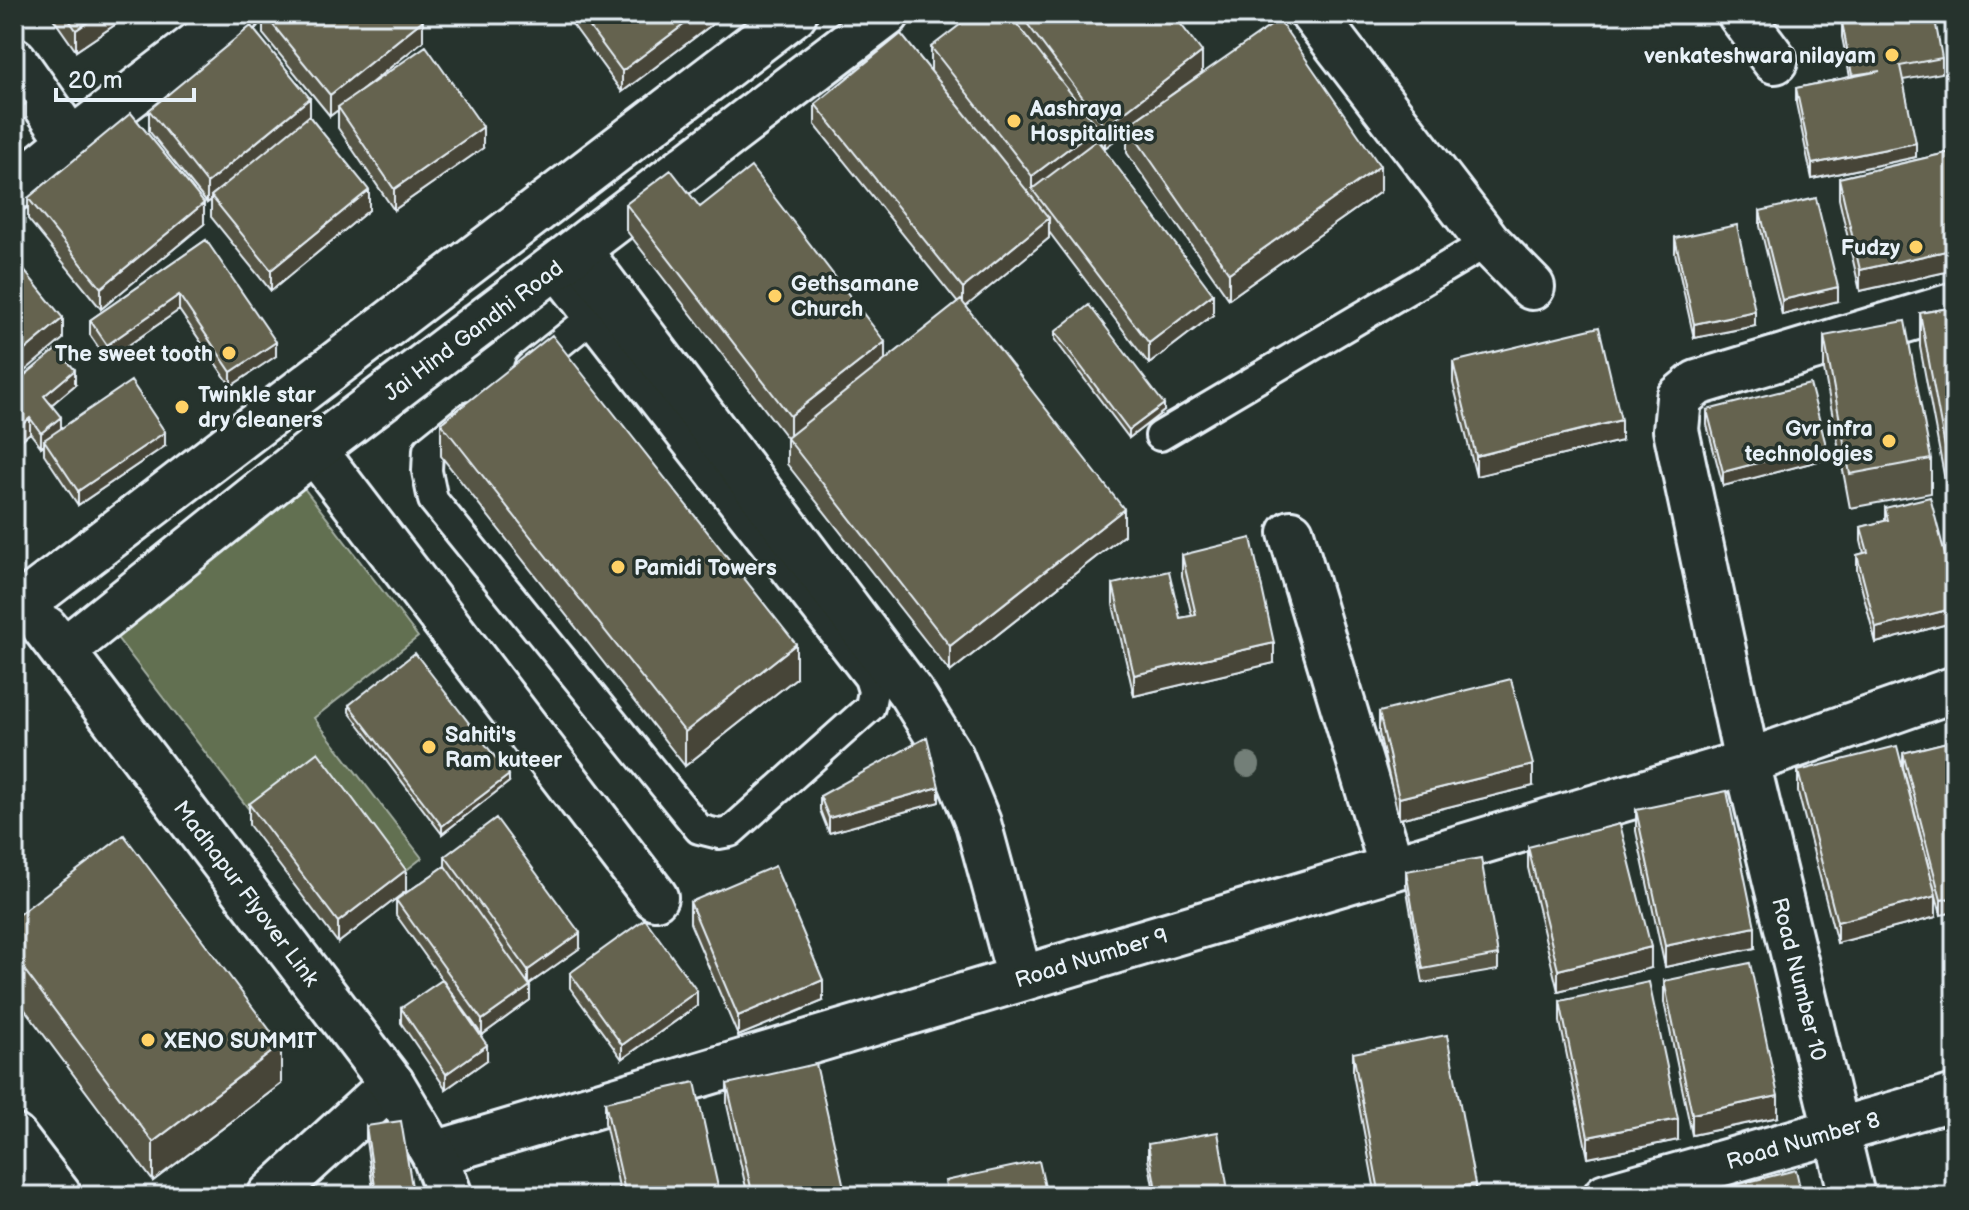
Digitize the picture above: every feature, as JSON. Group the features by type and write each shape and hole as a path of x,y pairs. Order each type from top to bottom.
{"street":[{"path":"14,188 237,14"},
{"path":"20,596 794,14"},
{"name":"Jai Hind Gandhi Road","path":"63,651 314,450 887,14"},
{"path":"1740,14 1775,61"},
{"path":"1297,17 1488,242 1532,287"},
{"path":"14,60 71,141"},
{"path":"565,261 878,670 911,693 951,757 978,823 1020,978"},
{"name":"Road Number 10","path":"1852,1196 1747,762 1676,430 1679,398 1697,383 1955,305"},
{"path":"314,450 655,897"},
{"path":"1291,533 1392,868"},
{"name":"Madhapur Flyover Link","path":"20,596 392,1084 434,1154 450,1196"},
{"name":"Road Number 9","path":"434,1154 1747,762 1955,689"},
{"path":"270,1196 392,1084"},
{"name":"Road Number 8","path":"1606,1196 1955,1097"},
{"path":"14,1137 59,1196"}],"lane":[{"path":"1160,436 1488,242"},
{"path":"486,403 428,450 427,471 433,500 699,829 719,834 730,832 870,707 878,670 591,318 565,261"},
{"path":"509,384 591,318"}],"green space":[{"path":"297,479 418,637 314,718 422,858 337,924 108,626"}],"building":[{"path":"65,14 100,14 76,30"},
{"path":"264,14 418,14 423,20 330,95"},
{"path":"580,14 698,14 622,71"},
{"name":"Aashraya Hospitalities","path":"974,14 1009,14 1097,127 1032,176 931,47"},
{"path":"1020,14 1173,14 1202,52 1105,127"},
{"path":"1887,14 1934,14 1942,58 1900,66 1916,143 1812,164 1796,88 1880,71 1852,75 1842,22"},
{"path":"1279,20 1380,166 1229,273 1127,126"},
{"path":"251,26 310,98 207,183 149,110"},
{"path":"901,34 1049,218 963,288 815,104"},
{"path":"426,46 483,127 394,189 338,107"},
{"path":"14,87 26,103 14,112"},
{"path":"131,113 204,203 101,288 28,198"},
{"path":"309,116 369,190 271,270 211,196"},
{"path":"1097,140 1213,294 1149,343 1032,189"},
{"path":"1955,151 1955,249 1860,270 1839,178"},
{"path":"751,167 885,342 790,416 626,204 671,170 700,207"},
{"path":"1816,198 1838,287 1782,300 1760,211"},
{"path":"1737,225 1755,311 1694,324 1675,238"},
{"path":"206,240 276,342 231,372 179,295 107,345 90,320"},
{"path":"14,258 63,318 14,359"},
{"path":"961,300 1124,509 950,646 787,438"},
{"path":"1089,305 1164,404 1129,430 1055,332"},
{"path":"1955,307 1955,456 1947,458 1920,313"},
{"path":"1905,321 1931,459 1850,474 1824,336"},
{"path":"1599,327 1621,420 1476,456 1453,362"},
{"name":"Pamidi Towers","path":"552,335 796,644 685,732 441,423"},
{"path":"57,349 75,370 44,396 61,417 41,433 30,418 14,431 14,384"},
{"path":"131,381 165,432 78,491 44,440"},
{"path":"1810,384 1826,445 1723,472 1707,410"},
{"path":"1930,497 1955,593 1955,608 1876,628 1857,555 1868,552 1861,527 1888,520 1885,508"},
{"path":"1251,538 1274,643 1134,675 1113,584 1169,571 1180,618 1196,615 1182,555"},
{"name":"Sahiti's Ram kuteer","path":"415,653 509,775 442,826 349,705"},
{"path":"1511,679 1533,765 1399,798 1379,712"},
{"path":"927,737 939,787 829,818 820,796"},
{"path":"1955,740 1955,897 1941,900 1903,753"},
{"path":"1897,746 1936,896 1837,922 1798,771"},
{"path":"318,752 406,870 338,922 249,804"},
{"path":"1727,791 1755,927 1665,946 1636,810"},
{"path":"496,818 580,933 528,970 445,856"},
{"path":"1620,824 1651,947 1558,970 1528,847"},
{"name":"XENO SUMMIT","path":"124,835 281,1045 153,1142 14,956 14,918"},
{"path":"1481,858 1498,955 1423,969 1406,871"},
{"path":"445,866 530,986 482,1020 396,900"},
{"path":"775,866 823,980 738,1016 690,902"},
{"path":"645,919 697,991 622,1045 570,973"},
{"path":"1750,963 1778,1096 1692,1114 1664,981"},
{"path":"442,980 487,1045 446,1074 401,1008"},
{"path":"1649,982 1678,1119 1588,1137 1560,1001"},
{"path":"1447,1035 1475,1184 1413,1196 1380,1196 1353,1053"},
{"path":"816,1064 846,1196 753,1196 727,1084"},
{"path":"695,1082 720,1196 626,1196 605,1102"},
{"path":"401,1121 412,1187 376,1193 366,1126"},
{"path":"1218,1132 1229,1196 1157,1196 1148,1144"},
{"path":"1039,1161 1047,1196 948,1196 945,1181"},
{"path":"1796,1170 1802,1196 1735,1196 1732,1186"}],"place":[{"name":"venkateshwara nilayam","path":"1892,55"},
{"name":"Aashraya Hospitalities","path":"1014,121"},
{"name":"Fudzy","path":"1916,247"},
{"name":"Gethsamane Church","path":"775,296"},
{"name":"The sweet tooth","path":"229,353"},
{"name":"Twinkle star dry cleaners","path":"182,407"},
{"name":"Gvr infra technologies","path":"1889,441"},
{"name":"Pamidi Towers","path":"618,567"},
{"name":"Sahiti's Ram kuteer","path":"429,747"},
{"name":"XENO SUMMIT","path":"148,1040"}]}
